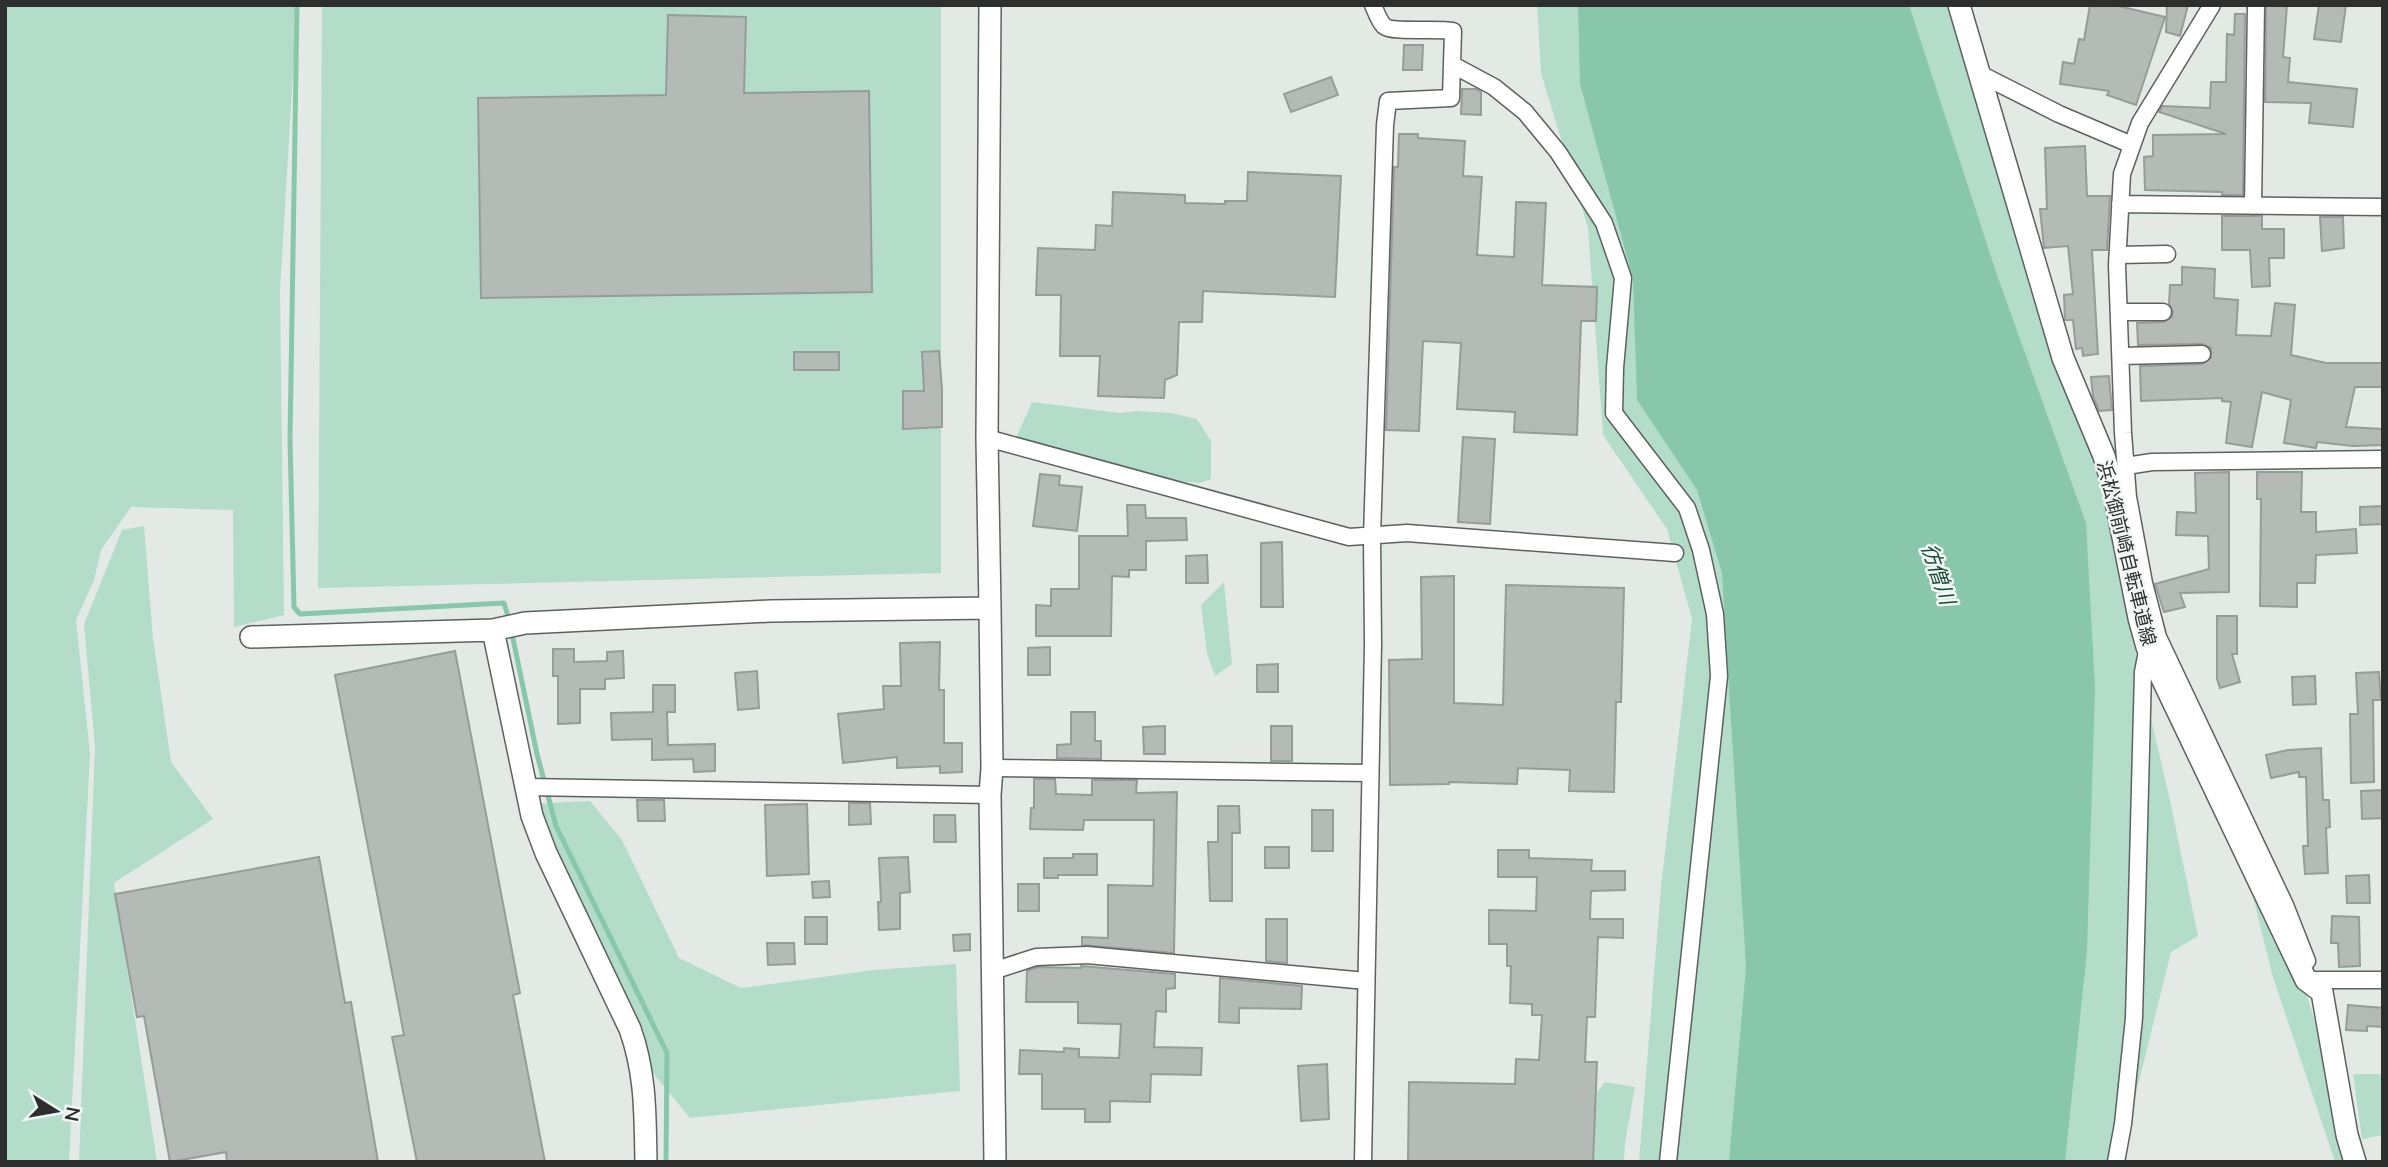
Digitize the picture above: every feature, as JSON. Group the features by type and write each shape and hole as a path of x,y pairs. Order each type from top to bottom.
{"street":[{"path":"990,5 987,438 995,1162"},
{"path":"1363,1162 1372,537 1385,125 1388,101 1451,97 1453,65 1453,31 1393,30 1385,26 1373,5"},
{"name":"浜松御前崎自転車道線","path":"1959,5 2063,358 2104,456 2113,487 2139,618 2310,980 2322,992 2347,1135 2355,1162"},
{"path":"2116,1162 2123,1124 2134,1018 2143,672 2152,642 2132,522 2126,466 2118,255 2122,174 2140,123 2212,5"},
{"path":"2253,206 2256,5"},
{"path":"1453,65 1494,87 1525,112 1558,152 1604,223 1623,278 1614,412 1687,508 1701,550 1715,614 1719,676 1668,1162"},
{"path":"1980,74 2059,114 2132,145"},
{"path":"2120,204 2383,207"},
{"path":"2118,255 2167,254"},
{"path":"2119,312 2163,312"},
{"path":"2120,356 2202,355"},
{"path":"987,438 1349,537 1407,533 1675,553"},
{"path":"2126,466 2152,462 2383,459"},
{"path":"251,637 493,630 525,623 770,611 990,608"},
{"path":"493,630 532,816 546,853 630,1029 639,1056 645,1095 646,1162"},
{"path":"992,768 1370,773"},
{"path":"526,787 989,795"},
{"path":"993,971 1036,957 1087,955 1366,981"},
{"path":"2310,980 2383,980"}],"shaded area":[{"path":"5,5 297,5 280,291 284,615 234,627 233,510 131,507 101,550 94,580 76,620 90,754 69,1162 5,1162"},
{"path":"322,5 941,5 941,573 318,588"},
{"path":"1537,5 1579,5 1714,508 1740,696 1753,970 1730,1162 1639,1162 1661,887 1692,619 1667,529 1603,435 1588,228 1541,73"},
{"path":"1909,5 1960,5 2100,482 2125,608 2170,800 2198,936 2171,952 2119,1162 2062,1162"},
{"path":"1032,402 1120,413 1171,413 1197,419 1211,441 1211,479 1200,483 1149,479 1013,445"},
{"path":"144,526 153,638 171,762 213,819 114,883 157,1162 79,1162 95,747 84,624 122,530"},
{"path":"1224,582 1232,664 1215,676 1207,653 1201,605"},
{"path":"590,801 622,840 679,958 741,988 874,970 956,964 960,1091 690,1118 639,1056 529,804"},
{"path":"2246,868 2304,985 2333,1084 2349,1162 2335,1162 2272,974"},
{"path":"2353,1074 2383,1074 2383,1135 2362,1139"},
{"path":"1605,1082 1635,1087 1624,1162 1582,1162 1583,1111"}],"water":[{"name":"彷僧川","path":"1578,5 1909,5 1996,272 2086,523 2095,688 2087,951 2065,1162 1729,1162 1746,967 1722,573 1697,490 1637,400 1633,279 1580,84"}],"building":[{"path":"2090,5 2114,5 2165,17 2136,105 2107,95 2109,91 2060,84 2063,62 2074,64 2079,39 2084,40"},
{"path":"2167,5 2188,5 2180,36 2166,32"},
{"path":"2266,5 2287,5 2283,57 2290,58 2288,82 2357,89 2353,127 2309,123 2311,103 2265,102"},
{"path":"2319,5 2346,5 2341,42 2314,39"},
{"path":"2235,14 2245,14 2243,195 2145,190 2144,157 2153,156 2153,135 2226,134 2159,112 2162,106 2210,108 2211,82 2226,82 2227,34 2234,35"},
{"path":"668,15 746,17 744,93 869,91 872,292 481,298 478,98 666,95"},
{"path":"1404,45 1423,45 1422,70 1403,70"},
{"path":"1331,77 1338,95 1291,112 1284,94"},
{"path":"1462,89 1476,89 1481,92 1481,115 1461,114"},
{"path":"1399,134 1465,141 1463,176 1482,177 1477,255 1514,257 1516,202 1546,203 1542,285 1597,287 1596,321 1581,321 1577,435 1514,432 1515,412 1457,409 1461,343 1423,341 1419,431 1386,430 1394,167 1398,167"},
{"path":"2085,146 2087,196 2110,196 2107,250 2092,250 2098,354 2083,356 2082,348 2076,349 2073,320 2065,320 2064,295 2073,294 2068,246 2044,248 2040,209 2047,209 2045,148"},
{"path":"1248,172 1341,176 1335,297 1203,291 1202,322 1179,322 1177,375 1165,380 1164,398 1098,396 1100,356 1060,356 1061,295 1036,295 1038,248 1095,250 1096,225 1112,226 1113,192 1185,195 1185,203 1225,204 1225,201 1247,201"},
{"path":"2222,216 2262,216 2262,229 2284,229 2284,258 2269,258 2270,286 2252,287 2250,250 2222,250"},
{"path":"2320,217 2343,217 2344,248 2322,251"},
{"path":"2182,267 2215,269 2214,298 2238,300 2236,335 2271,336 2275,303 2295,305 2291,355 2326,363 2383,363 2383,387 2355,387 2346,427 2383,429 2383,445 2353,446 2317,442 2316,448 2284,443 2291,400 2262,392 2252,447 2226,443 2231,402 2222,401 2222,398 2141,401 2140,366 2202,364 2211,358 2211,348 2202,344 2138,345 2137,323 2164,322 2172,317 2173,311 2169,304 2170,285 2182,285"},
{"path":"939,351 942,427 903,429 903,391 924,391 922,352"},
{"path":"794,352 839,352 839,370 794,370"},
{"path":"2109,376 2112,410 2099,411 2093,396 2091,377"},
{"path":"1463,437 1495,439 1490,524 1458,522"},
{"path":"2229,472 2229,592 2180,593 2185,607 2164,612 2155,584 2209,569 2208,536 2176,535 2177,512 2196,513 2195,473"},
{"path":"2257,472 2302,472 2301,512 2316,512 2316,532 2356,529 2357,553 2316,555 2315,583 2297,583 2297,607 2260,606 2261,499 2257,499"},
{"path":"1040,474 1060,476 1059,485 1082,487 1077,531 1033,526"},
{"path":"1127,505 1145,505 1146,518 1186,518 1187,540 1146,541 1146,570 1129,570 1129,577 1112,576 1111,636 1036,636 1036,605 1051,606 1051,589 1079,589 1079,536 1128,536"},
{"path":"2383,506 2383,524 2360,525 2360,507"},
{"path":"1282,542 1283,607 1261,607 1261,543"},
{"path":"1207,555 1208,583 1186,583 1186,556"},
{"path":"1454,576 1454,703 1503,705 1506,585 1624,588 1621,702 1616,702 1614,792 1569,791 1570,770 1518,768 1517,784 1449,782 1390,785 1389,660 1422,659 1421,577"},
{"path":"2217,616 2237,616 2237,654 2232,654 2240,682 2220,688 2217,679"},
{"path":"940,642 939,690 944,690 944,743 962,743 962,772 940,773 940,766 897,768 897,757 843,763 838,714 884,709 883,686 901,686 900,643"},
{"path":"1050,647 1050,675 1028,675 1028,648"},
{"path":"553,649 574,649 574,662 607,661 607,652 623,651 624,678 605,679 605,689 580,689 580,723 558,724 558,676 553,676"},
{"path":"455,651 520,993 513,995 545,1162 417,1162 392,1037 404,1035 335,675"},
{"path":"1278,664 1278,692 1257,692 1257,665"},
{"path":"757,671 759,708 738,710 735,673"},
{"path":"2379,672 2381,700 2373,700 2374,782 2351,783 2350,714 2358,714 2356,673"},
{"path":"2315,676 2316,704 2293,705 2292,677"},
{"path":"653,685 675,685 675,712 667,712 668,745 715,744 715,771 694,772 693,759 652,760 652,739 612,740 611,713 653,712"},
{"path":"1071,712 1095,712 1095,741 1101,741 1101,759 1057,758 1057,745 1071,744"},
{"path":"1165,726 1165,754 1144,754 1143,727"},
{"path":"1271,726 1292,726 1292,761 1271,761"},
{"path":"2321,748 2323,800 2329,800 2330,827 2326,828 2328,873 2305,874 2303,846 2308,846 2306,777 2299,777 2299,772 2271,778 2266,755 2288,750"},
{"path":"1034,779 1055,779 1056,794 1092,795 1092,780 1137,780 1136,793 1177,792 1174,953 1082,945 1082,937 1108,938 1108,885 1153,886 1154,820 1084,820 1083,830 1030,829 1031,808 1034,808"},
{"path":"2383,790 2383,818 2362,819 2361,791"},
{"path":"637,800 664,800 665,821 638,821"},
{"path":"849,803 870,803 871,824 849,825"},
{"path":"807,804 809,874 767,876 765,805"},
{"path":"1218,806 1239,806 1240,833 1232,833 1232,901 1210,901 1208,842 1218,842"},
{"path":"1312,810 1333,810 1333,851 1312,851"},
{"path":"934,815 955,815 956,842 934,842"},
{"path":"1265,847 1289,847 1289,868 1265,868"},
{"path":"1498,850 1529,850 1529,858 1592,860 1591,871 1625,871 1625,890 1591,891 1590,919 1623,919 1623,938 1598,937 1595,1017 1587,1017 1585,1062 1597,1062 1593,1162 1408,1162 1409,1082 1515,1084 1516,1059 1539,1060 1542,1015 1532,1015 1532,1004 1510,1003 1511,966 1507,966 1507,944 1489,944 1489,910 1536,911 1537,877 1498,877"},
{"path":"1073,854 1097,854 1097,875 1058,875 1058,878 1044,878 1044,858 1073,858"},
{"path":"319,857 345,1003 351,1002 378,1162 227,1162 226,1152 170,1162 144,1016 137,1017 115,894"},
{"path":"908,857 910,892 900,893 900,929 879,930 879,858"},
{"path":"2369,875 2370,903 2347,903 2346,876"},
{"path":"829,881 830,897 813,898 812,882"},
{"path":"1018,884 1039,884 1039,911 1018,911"},
{"path":"2332,916 2359,917 2360,966 2339,967 2338,943 2331,943"},
{"path":"805,917 827,917 827,944 805,944"},
{"path":"1266,919 1287,919 1287,963 1266,961"},
{"path":"970,934 970,950 954,951 953,935"},
{"path":"767,943 794,943 795,964 768,965"},
{"path":"1081,966 1175,974 1175,988 1166,989 1166,1012 1156,1011 1154,1047 1202,1048 1201,1075 1151,1074 1150,1102 1110,1101 1110,1122 1085,1122 1085,1109 1042,1109 1042,1074 1019,1074 1020,1050 1064,1052 1064,1048 1079,1049 1079,1057 1119,1058 1121,1024 1078,1023 1078,1002 1026,1002 1027,971 1038,967"},
{"path":"1220,978 1302,986 1301,1009 1239,1008 1239,1023 1219,1022"},
{"path":"2348,1005 2383,1008 2383,1027 2367,1026 2367,1031 2346,1030"},
{"path":"1327,1064 1329,1119 1301,1121 1298,1066"}],"waterway":[{"path":"297,5 290,440 294,607 300,614 504,603 509,620"},
{"path":"511,629 537,754 556,826 667,1053 666,1162"}]}
